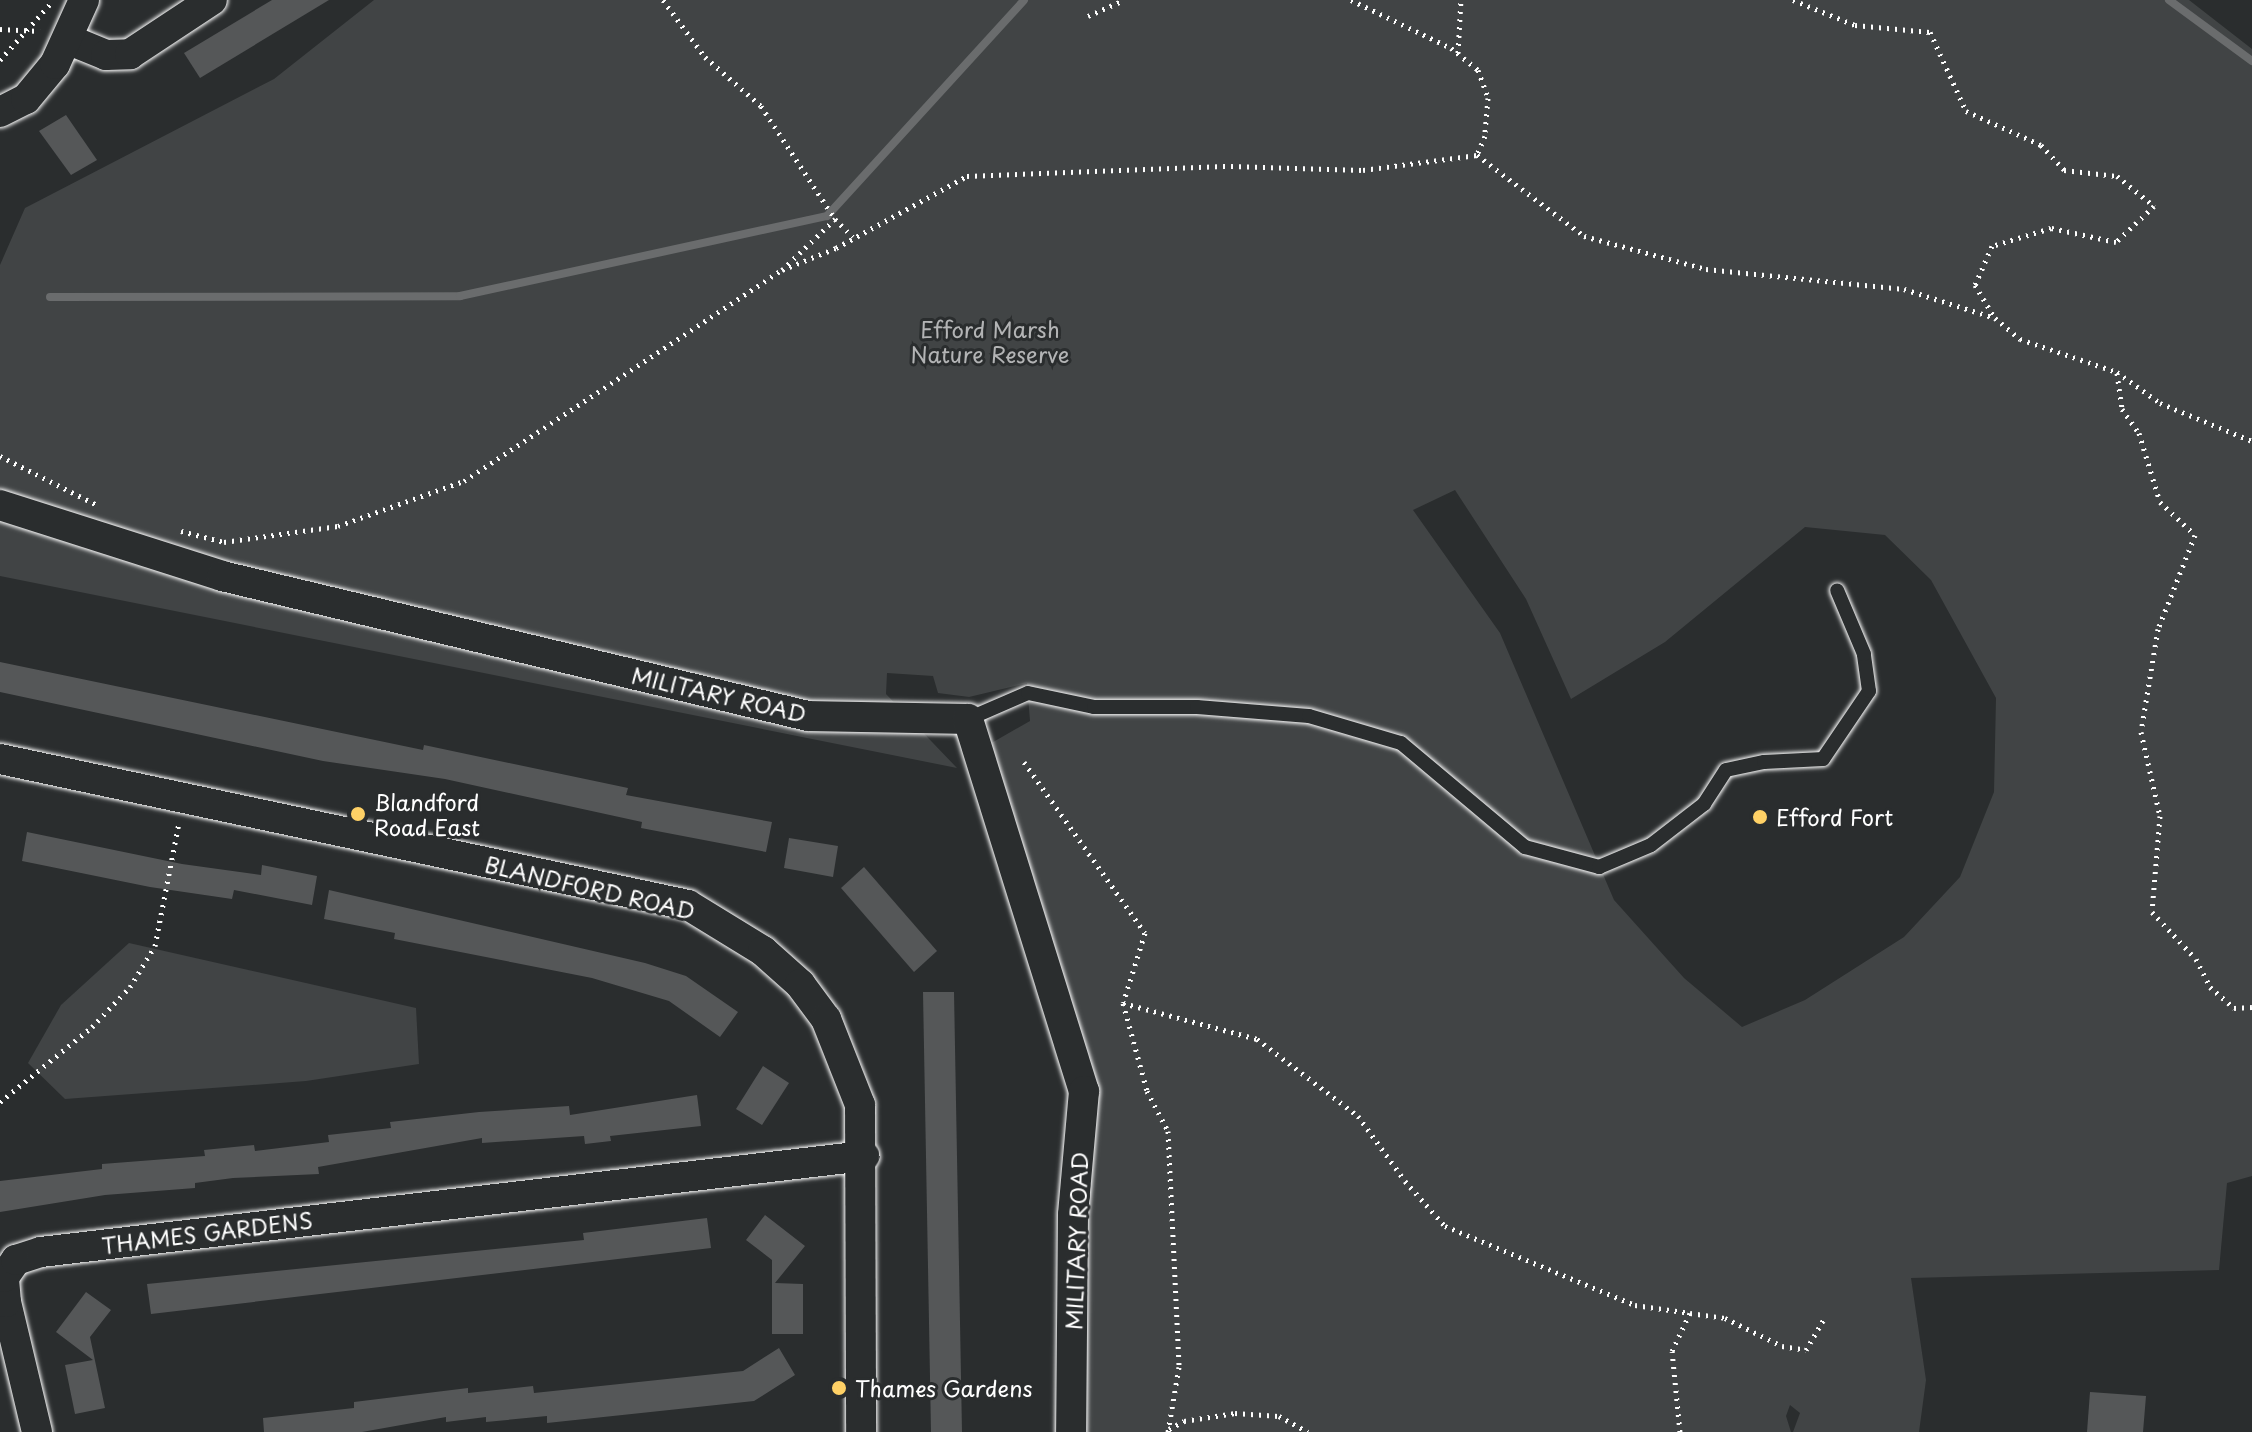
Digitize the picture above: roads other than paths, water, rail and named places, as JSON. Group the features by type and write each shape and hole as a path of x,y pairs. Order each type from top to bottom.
{"street":[{"path":"0,112 26,99 55,64 84,0"},
{"path":"67,39 106,55 130,54 212,0"},
{"name":"MILITARY ROAD","path":"0,505 222,576 808,716 968,719 1084,1091 1073,1215 1071,1432"},
{"name":"BLANDFORD ROAD","path":"0,759 688,905 763,951 800,984 826,1019 860,1105 864,1156 857,1431"},
{"name":"THAMES GARDENS","path":"37,1432 6,1302 4,1277 16,1260 41,1252 864,1156"}],"lane":[{"path":"968,719 1028,693 1094,707 1197,707 1309,716 1401,743 1525,847 1599,867 1651,845 1704,804 1726,770 1764,762 1823,759 1869,691 1864,654 1837,590"}],"waterway":[{"path":"50,297 460,296 827,216 1024,0"},
{"path":"2169,0 2252,61"}],"place":[{"name":"Blandford Road East","path":"358,814"},
{"name":"Efford Fort","path":"1760,817"},
{"name":"Thames Gardens","path":"839,1388"}],"park label":[{"name":"Efford Marsh Nature Reserve","path":"990,340"}]}
